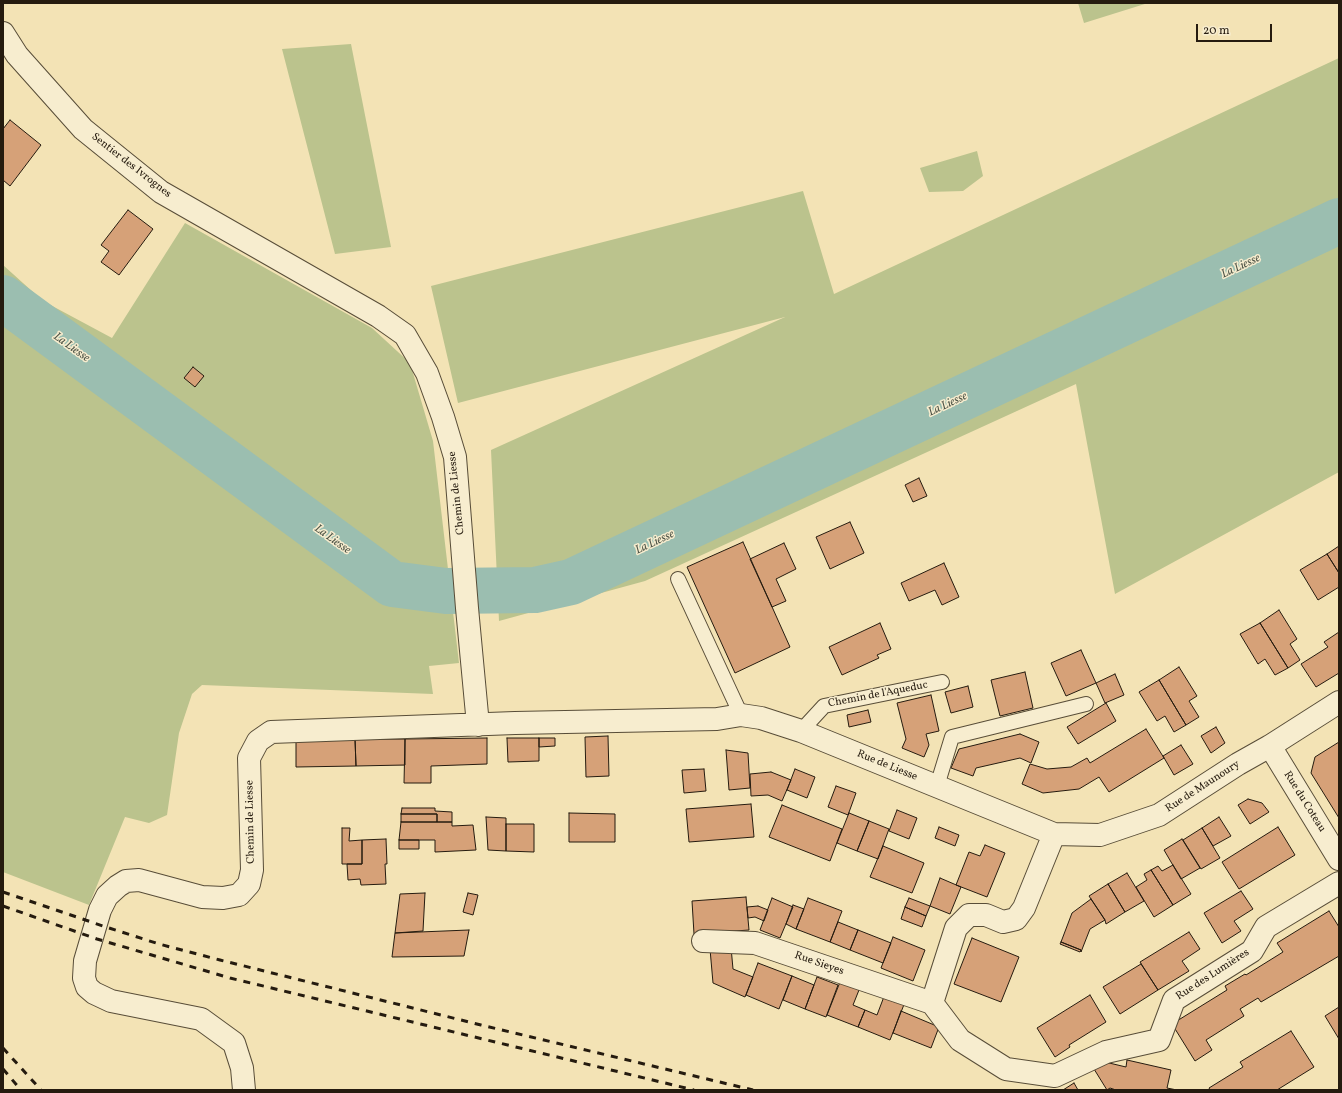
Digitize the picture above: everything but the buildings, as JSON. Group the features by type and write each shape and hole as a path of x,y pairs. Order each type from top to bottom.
{"street":[{"name":"Sentier des Ivrognes","path":"3,33 17,55 83,129 161,192 351,300"},
{"name":"Chemin de Liesse","path":"351,300 378,316 405,335 427,373 455,457 465,577 466,608 478,725"},
{"name":"Rue de Maunoury","path":"1054,834 1100,835 1159,815 1339,702"},
{"name":"Rue de Liesse","path":"717,719 741,715 761,718 801,731 1054,834"},
{"name":"Chemin de Liesse","path":"244,1090 242,1068 234,1043 201,1019 111,1001 94,993 87,987 84,978 85,961 100,910 107,896 126,881 139,880 202,898 223,898 239,895 249,884 252,870 249,758 258,741 271,732 515,723 717,719"},
{"name":"Rue du Coteau","path":"1270,746 1337,851"},
{"path":"932,1003 956,928 969,915 986,915 1003,922 1016,919 1024,908 1054,834"},
{"name":"Rue des Lumières","path":"932,1003 960,1040 1006,1069 1055,1076 1106,1052 1159,1040 1174,1000 1252,951 1266,927 1339,883"},
{"name":"Rue Sieyes","path":"703,941 755,943 932,1003"}],"lane":[{"path":"678,579 741,715"},
{"name":"Chemin de l'Aqueduc","path":"801,731 824,706 942,682"},
{"path":"937,786 952,736 1086,704"}],"green space":[{"path":"1078,3 1148,3 1084,23"},
{"path":"351,44 391,247 335,254 282,49"},
{"path":"1339,58 1339,472 1115,594 1076,384 645,581 499,621 491,450 785,317 458,403 431,286 803,191 834,294"},
{"path":"977,151 983,176 963,191 929,192 920,168"},
{"path":"185,223 372,328 410,363 433,441 459,663 429,666 433,694 202,685 192,694 179,733 167,815 149,823 125,817 89,905 3,872 3,265 43,301 112,338"}],"waterway":[{"name":"La Liesse","path":"3,298 392,584 446,591 535,590 571,582 1339,221"}],"railway":[{"path":"3,892 159,944 481,1025 753,1090"},
{"path":"3,906 97,939 230,978 694,1090"},
{"path":"3,1048 41,1090"},
{"path":"3,1069 21,1090"}]}
